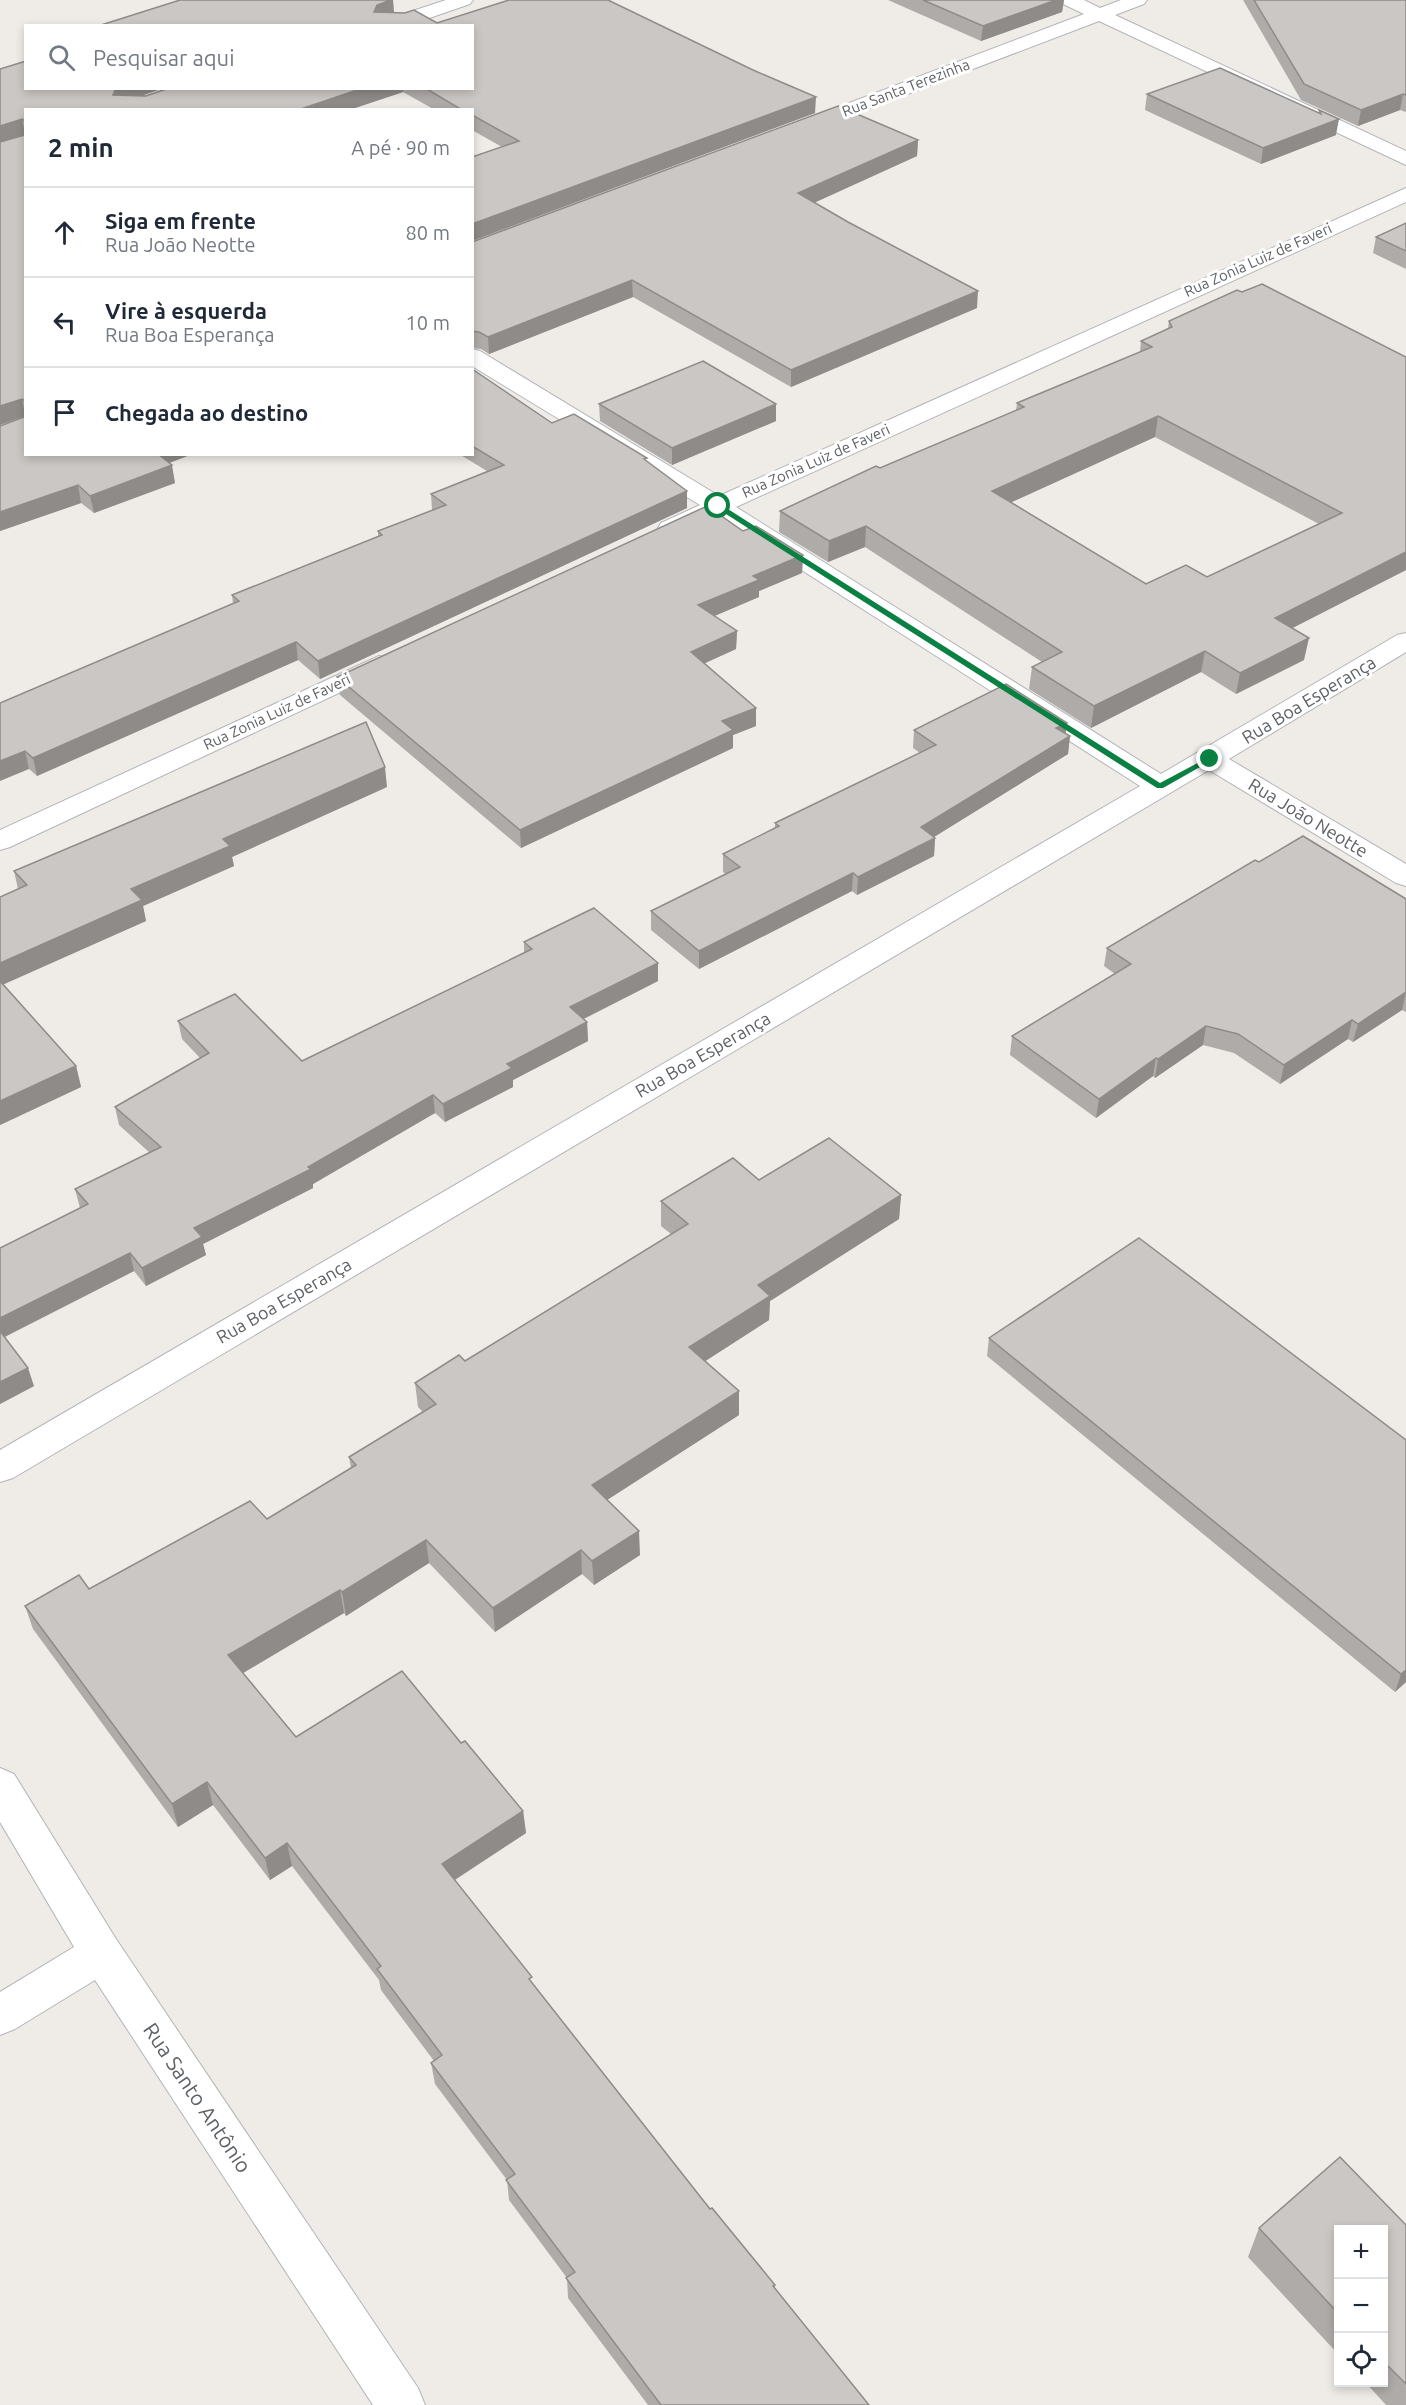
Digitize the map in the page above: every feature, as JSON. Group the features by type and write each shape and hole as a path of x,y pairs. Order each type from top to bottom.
{"street":[{"path":"392,24 464,0"},
{"path":"1069,0 1406,159"},
{"name":"Rua Santa Terezinha","path":"786,133 1138,0"},
{"name":"Rua Zonia Luiz de Faveri","path":"653,536 1406,194"},
{"path":"474,357 718,506 1160,786"},
{"name":"Rua Boa Esperança","path":"0,1467 1160,786 1210,759 1406,641"},
{"name":"Rua Zonia Luiz de Faveri","path":"0,841 396,656"},
{"name":"Rua João Neotte","path":"1210,759 1406,877"},
{"name":"Rua Santo Antônio","path":"0,1786 101,1953 401,2405"},
{"path":"0,2015 101,1953"}],"building":[{"path":"180,0 391,0 377,5 374,12 405,13 414,10 437,23 509,0 608,0 753,70 816,97 474,223 474,156 519,141 474,116 474,108 459,108 428,90 474,90 474,24 104,24"},
{"path":"923,0 1056,0 983,26"},
{"path":"1254,0 1406,0 1406,95 1403,94 1361,110 1304,84"},
{"path":"24,62 24,90 115,90 113,95 146,96 163,90 357,90 304,108 24,108 24,120 0,126 0,69"},
{"path":"1220,68 1321,114 1319,110 1339,119 1263,148 1147,94"},
{"path":"838,106 918,140 798,193 978,291 791,370 632,280 488,337 474,331 474,241"},
{"path":"24,135 24,400 0,406 0,142"},
{"path":"1406,223 1406,251 1376,237"},
{"path":"1262,284 1406,357 1406,552 1275,618 1309,638 1240,673 1205,651 1094,706 1032,667 1062,652 866,526 829,541 780,511 876,466 880,468 1024,407 1017,403 1152,347 1141,341 1172,327 1169,321 1237,290 1242,292","holes":["1158,416 1342,513 1207,577 1186,565 1146,584 992,491"]},
{"path":"703,361 776,404 672,448 599,404"},
{"path":"474,370 552,423 574,414 647,458 644,459 687,491 318,661 296,642 33,758 25,751 0,761 0,703 239,601 232,595 382,535 378,531 446,505 431,494 504,465 474,447"},
{"path":"24,417 24,456 161,456 172,465 90,496 78,485 0,512 0,426"},
{"path":"707,506 743,531 756,526 803,555 753,576 759,580 698,605 737,631 691,652 756,708 722,721 733,730 520,830 337,677"},
{"path":"1006,684 1067,723 1056,728 1070,736 921,827 935,838 858,877 853,873 699,951 651,911 740,867 723,854 779,826 775,823 936,745 914,730"},
{"path":"366,722 385,767 223,839 230,846 131,889 142,900 0,963 0,897 27,885 14,871"},
{"path":"1303,836 1406,899 1406,992 1358,1024 1352,1020 1284,1065 1238,1034 1206,1026 1099,1099 1012,1036 1131,964 1107,948 1255,860 1259,862"},
{"path":"594,908 658,963 570,1007 587,1022 507,1064 512,1068 443,1104 433,1095 308,1167 311,1169 194,1228 202,1237 142,1268 130,1253 0,1318 0,1248 88,1204 75,1189 161,1147 115,1107 209,1053 178,1021 235,994 302,1061 532,949 524,942"},
{"path":"0,981 76,1066 0,1101"},
{"path":"829,1138 901,1195 758,1285 770,1296 689,1347 739,1391 592,1485 639,1531 592,1561 581,1550 493,1608 426,1540 342,1592 340,1590 228,1655 296,1737 402,1671 461,1743 465,1741 523,1811 442,1864 532,1977 529,1979 710,2209 712,2208 775,2285 773,2286 869,2405 661,2405 566,2278 575,2272 506,2180 515,2174 431,2063 442,2055 377,1969 381,1966 287,1843 265,1858 207,1782 172,1804 25,1606 79,1575 89,1589 250,1501 267,1519 356,1465 349,1457 436,1404 415,1383 459,1355 465,1361 688,1224 661,1201 733,1158 759,1180"},
{"path":"1139,1238 1406,1440 1406,1670 1401,1674 989,1338"},
{"path":"0,1331 28,1368 0,1382"},
{"path":"1340,2157 1406,2225 1406,2384 1388,2366 1388,2225 1334,2225 1334,2309 1259,2228"}],"route":[{"path":"718,506 1160,786 1210,759"}]}
